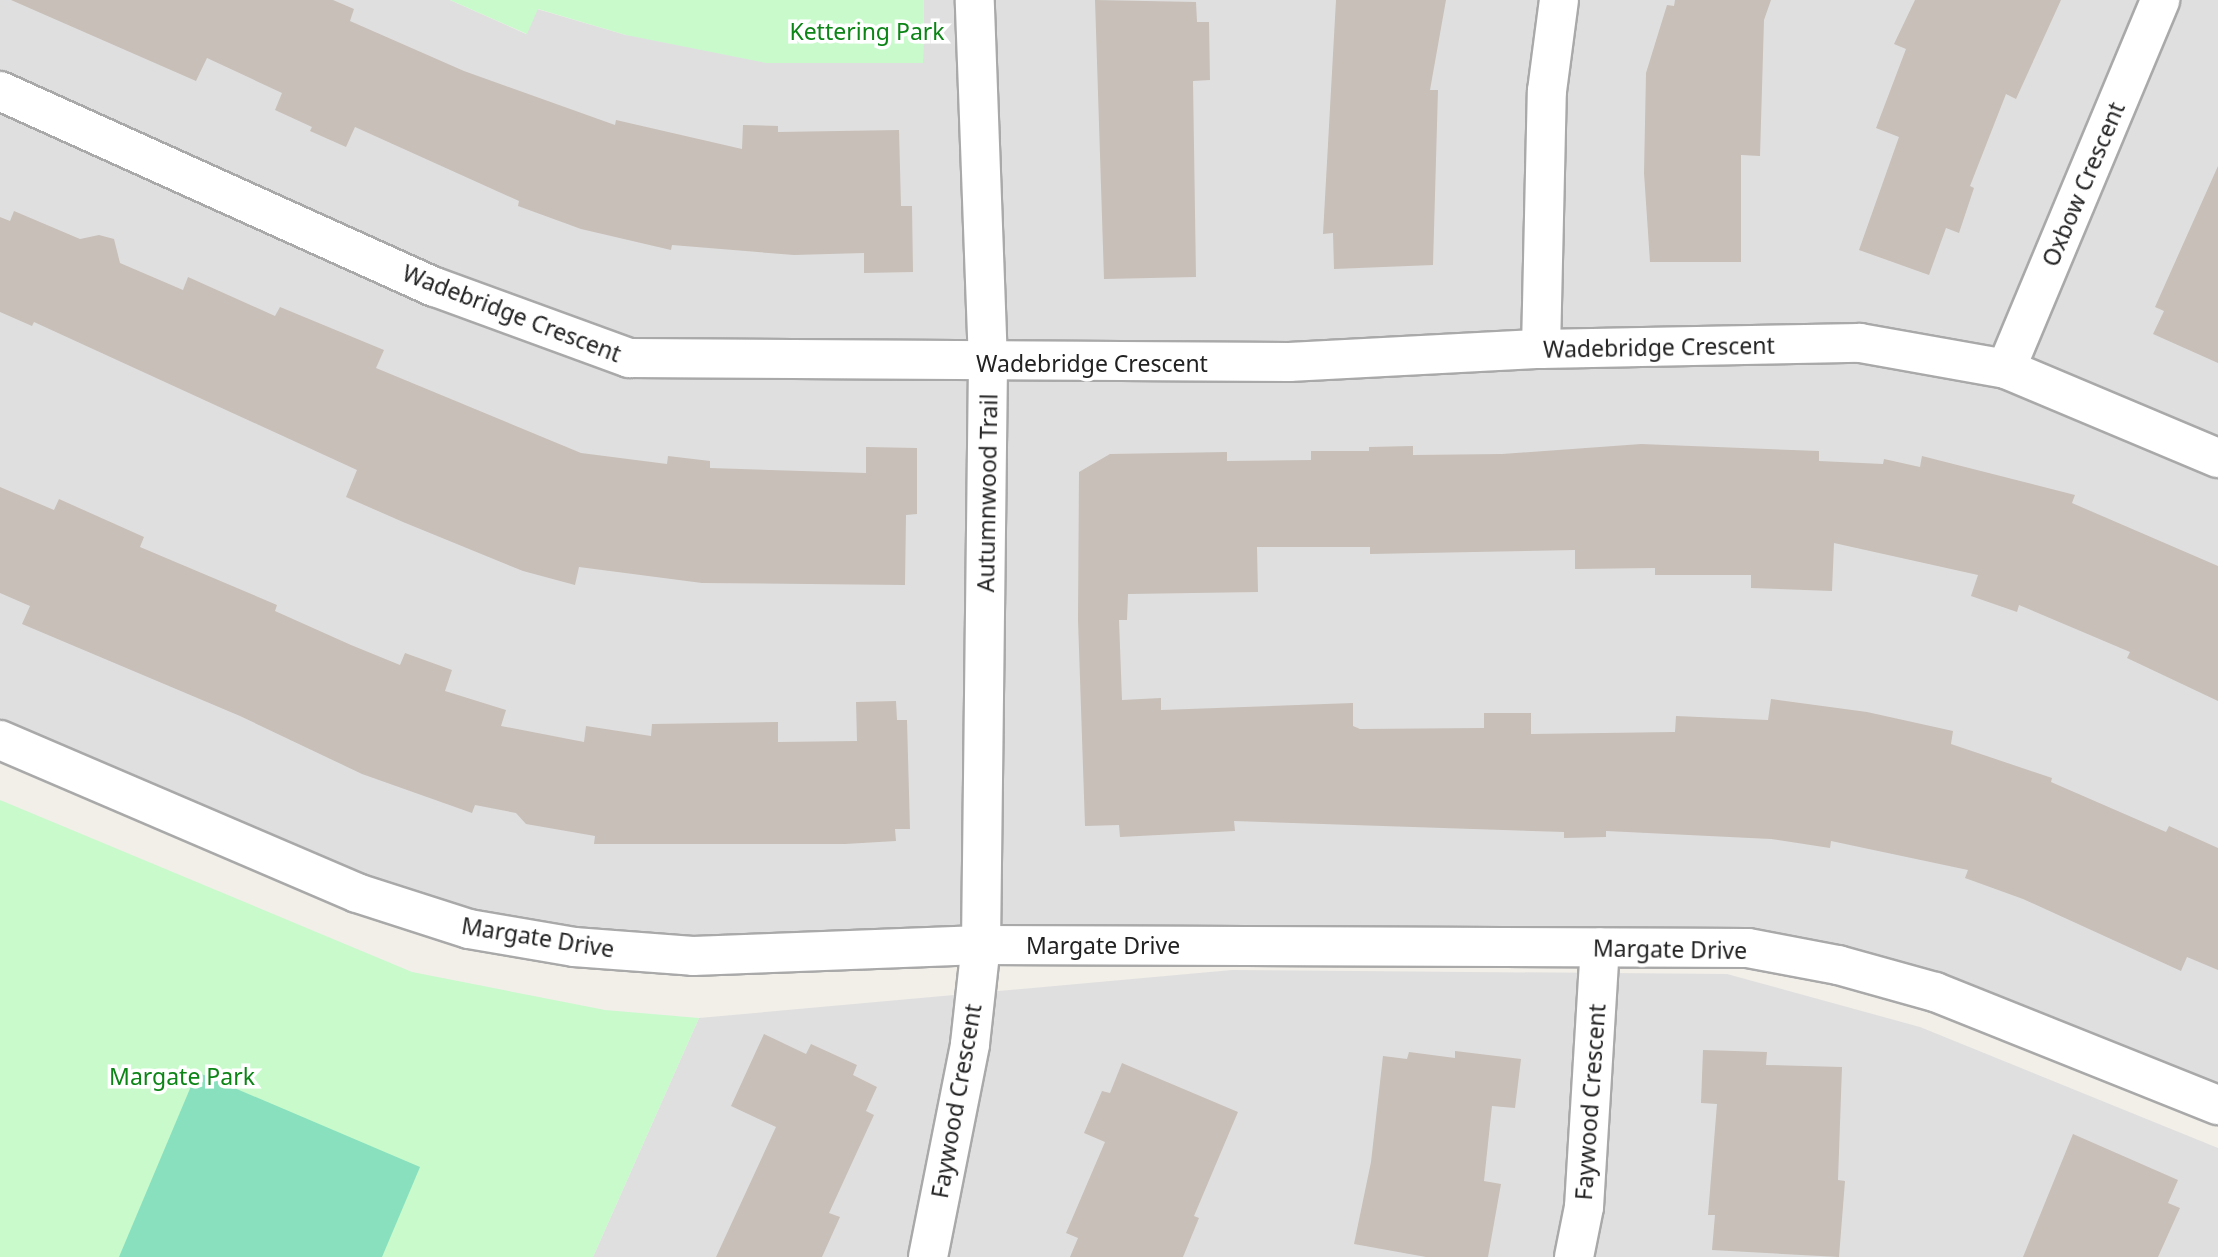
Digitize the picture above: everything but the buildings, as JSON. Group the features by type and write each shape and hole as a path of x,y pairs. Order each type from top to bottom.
{"street":[{"name":"Autumnwood Trail","path":"975,0 988,363 981,945"},
{"path":"1541,349 1547,91 1559,0"},
{"name":"Oxbow Crescent","path":"2006,369 2160,0"},
{"name":"Wadebridge Crescent","path":"0,91 435,287 629,358 988,363 1289,362 1541,349 1860,343 2006,369 2218,458"},
{"name":"Margate Drive","path":"0,740 358,893 469,929 574,947 693,956 981,945 1748,948 1838,965 1935,992 2218,1105"},
{"name":"Faywood Crescent","path":"928,1257 970,1044 981,945"},
{"name":"Faywood Crescent","path":"1574,1257 1584,1207 1600,947"}],"shaded area":[{"path":"0,0 450,0 526,34 537,9 626,35 923,63 924,0 2218,0 2218,1104 1880,956 974,939 441,936 0,747"},
{"path":"1232,970 1727,974 1920,1027 2218,1148 2218,1257 593,1257 699,1018"}],"green space":[{"name":"Kettering Park","path":"450,0 924,0 923,63 766,63 626,35 538,9 527,34"},
{"name":"Margate Park","path":"0,800 412,972 605,1010 699,1018 593,1257 0,1257"},
{"path":"197,1072 420,1167 382,1257 119,1257"}]}
